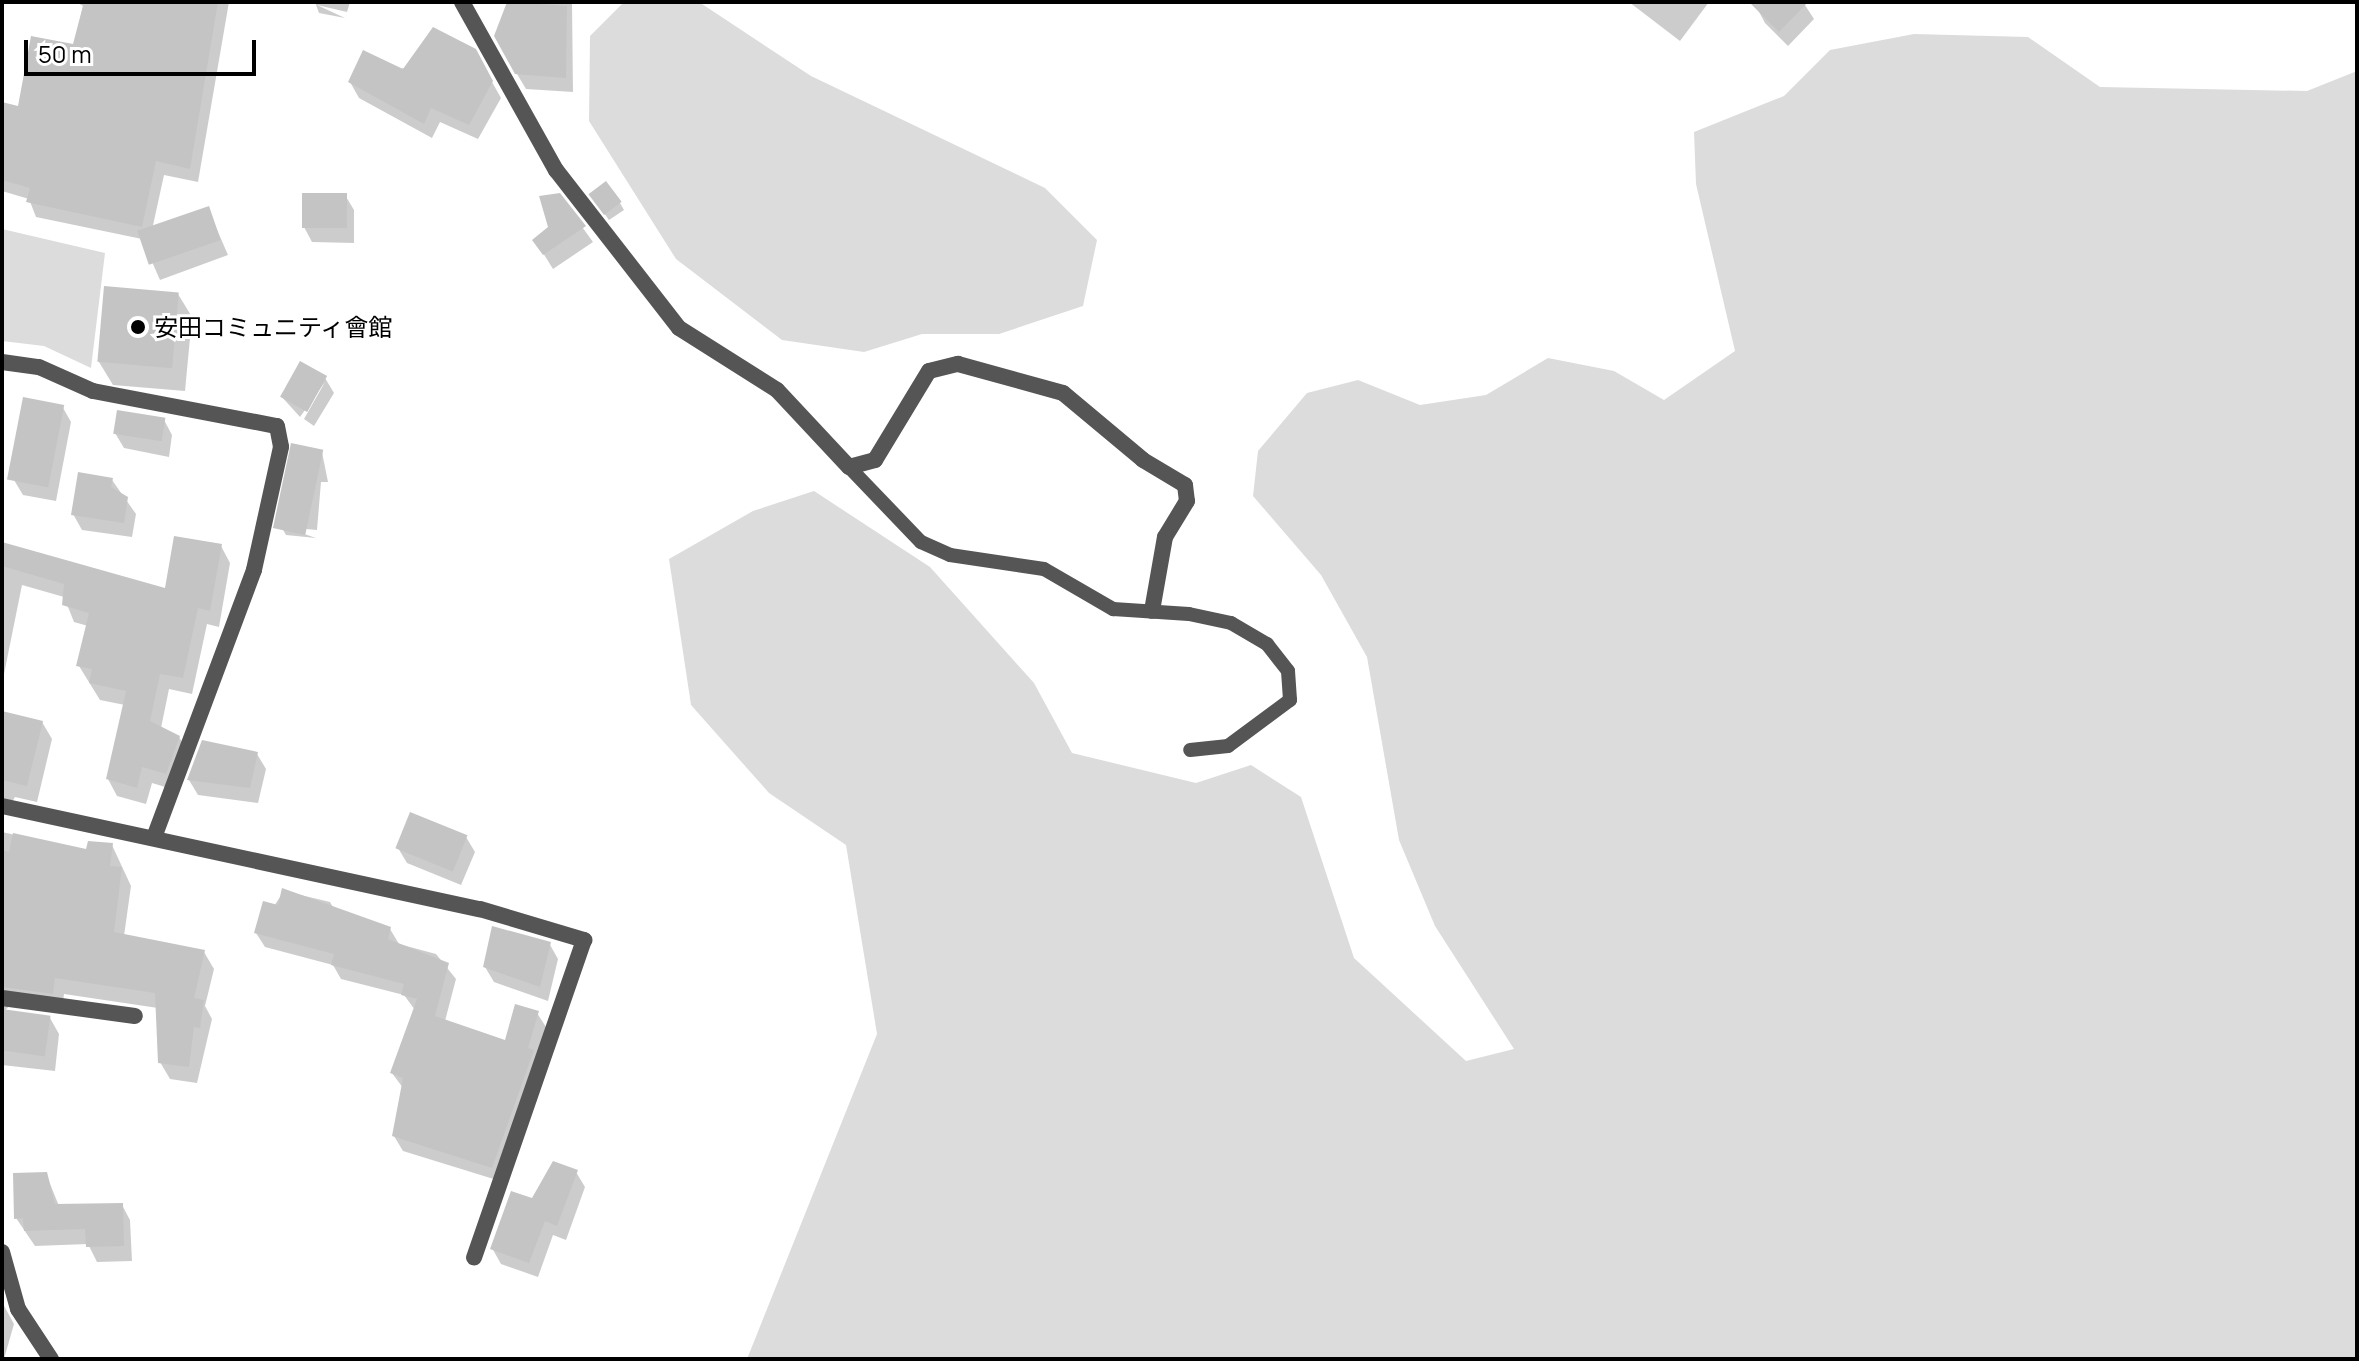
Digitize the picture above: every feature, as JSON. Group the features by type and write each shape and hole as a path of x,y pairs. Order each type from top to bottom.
{"street":[{"path":"462,2 556,170 679,328 777,390 849,467 875,460 929,371 958,364 1063,393 1143,460 1185,485 1187,501 1165,537 1152,611"},
{"path":"2,362 39,367 93,391 277,426 281,447 254,570 154,837"},
{"path":"2,806 480,909 584,940 474,1257"},
{"path":"2,998 135,1016"},
{"path":"2,1252 18,1309 51,1359"}],"lane":[{"path":"849,467 935,548 1044,569 1113,609 1152,611 1231,623 1267,644 1288,671 1290,700 1267,723 1228,746 1190,750"}],"shaded area":[{"path":"624,2 699,2 811,76 1045,188 1097,240 1083,306 999,334 922,334 864,352 782,340 676,259 589,121 590,36"},
{"path":"1914,34 2028,37 2100,87 2307,91 2357,71 2357,1359 747,1359 877,1034 846,845 769,793 691,705 669,559 753,511 814,491 930,567 1034,683 1072,753 1196,783 1251,765 1301,797 1354,958 1466,1061 1514,1049 1435,926 1399,840 1367,657 1321,575 1253,496 1258,451 1307,393 1358,380 1420,405 1486,395 1548,358 1614,371 1664,400 1735,351 1696,184 1694,132 1784,96 1830,50"},
{"path":"2,229 105,253 91,368 44,346 2,341"}],"building":[{"path":"84,2 218,2 190,169 156,161 142,227 26,202 30,188 2,180 2,102 18,106 31,36 73,44"},
{"path":"507,2 567,6 566,78 515,74 494,36"},
{"path":"1749,2 1808,2 1779,32"},
{"path":"433,27 476,49 493,81 469,125 431,108 424,124 348,82 363,50 403,69"},
{"path":"606,181 622,202 604,215 588,194"},
{"path":"302,193 347,193 347,228 302,228"},
{"path":"560,193 586,226 543,255 532,240 548,227 539,196"},
{"path":"209,206 221,240 149,265 137,231"},
{"name":"安田コミュニティ會館","path":"104,286 179,293 172,368 97,362"},
{"path":"300,361 327,376 307,412 280,397"},
{"path":"23,397 64,405 48,487 7,479"},
{"path":"117,410 165,418 162,441 113,434"},
{"path":"291,443 323,450 305,535 273,528"},
{"path":"78,472 113,478 111,487 128,497 124,523 71,515"},
{"path":"174,536 222,544 210,611 198,608 183,678 160,674 150,721 180,736 166,774 142,767 137,788 106,779 126,691 89,683 92,669 76,666 89,613 62,605 64,584 2,566 2,542 165,588"},
{"path":"2,711 43,721 27,786 2,780"},
{"path":"202,740 258,752 250,788 187,780"},
{"path":"410,812 467,835 453,871 395,848"},
{"path":"13,833 86,849 88,841 113,843 110,866 122,867 114,932 205,950 194,998 204,1000 200,1028 194,1027 189,1067 158,1063 155,993 55,978 53,994 2,987 2,850 9,852"},
{"path":"282,888 391,927 388,939 449,963 435,1016 505,1040 515,1004 539,1011 528,1048 534,1050 492,1168 392,1136 403,1078 390,1073 417,999 401,995 404,984 331,965 334,954 254,933 263,901 278,905"},
{"path":"492,926 551,942 540,987 483,967"},
{"path":"2,1009 51,1016 45,1056 2,1050"},
{"path":"553,1161 578,1170 557,1226 545,1221 529,1263 490,1249 511,1191 532,1198"},
{"path":"47,1172 55,1204 123,1203 124,1246 86,1247 85,1229 24,1231 23,1218 14,1219 13,1173"}],"place":[{"name":"安田コミュニティ會館","path":"138,327"}]}
